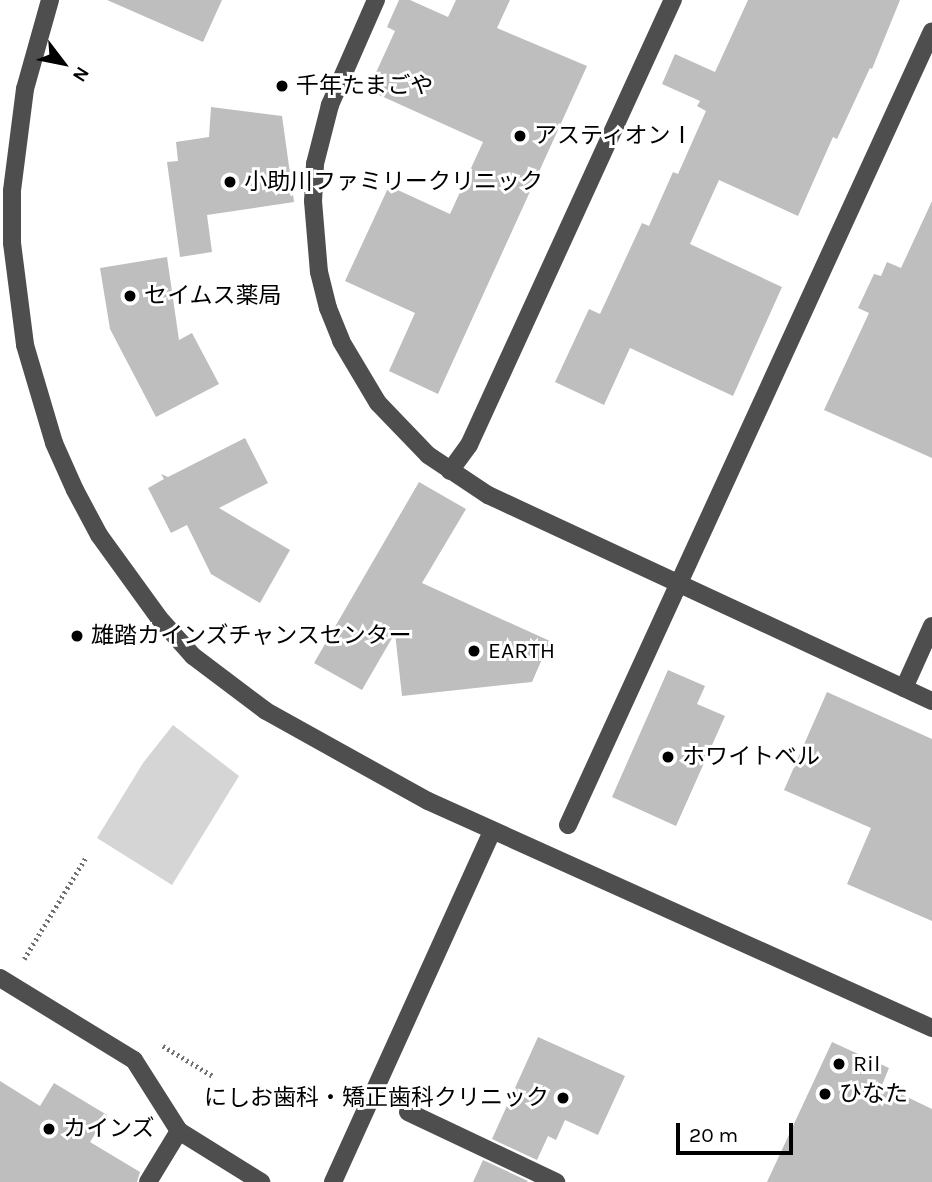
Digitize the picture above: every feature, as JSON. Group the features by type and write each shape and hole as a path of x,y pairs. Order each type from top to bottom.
{"street":[{"path":"50,0 25,89 16,139 12,243 25,345 38,394 75,490 128,578 193,656 266,711 305,734 492,832 932,1028"},
{"path":"376,0 334,94 323,129 313,201 319,272 341,341 358,373 402,430 450,471 517,510 932,701"},
{"path":"450,471 469,445 673,0"},
{"path":"568,825 932,31"},
{"path":"904,688 932,626"},
{"path":"333,1182 492,832"},
{"path":"0,978 134,1060 179,1131 261,1182"},
{"path":"408,1112 556,1182"},
{"path":"149,1180 179,1131"}],"path":[{"path":"33,965 23,959 86,857"},
{"path":"163,1046 213,1076"}],"shaded area":[{"path":"173,725 239,776 172,885 97,838 143,763"}],"building":[{"path":"107,0 222,0 203,42"},
{"path":"399,0 410,0 448,17 456,0 510,0 497,28 587,66 438,394 389,371 415,313 345,281 389,186 450,214 483,142 368,90 395,31 387,27"},
{"path":"748,0 900,0 872,69 870,68 837,139 833,137 798,216 719,180 690,244 782,287 733,396 630,348 604,405 555,382 589,309 600,314 642,223 649,226 673,172 678,174 706,111 697,106 700,101 662,84 675,54 715,72"},
{"name":"小助川ファミリークリニック","path":"211,107 282,116 294,202 207,215 212,252 180,257 167,162 178,161 176,142 209,137"},
{"path":"932,201 932,458 824,410 869,313 858,308 874,274 881,276 887,262 901,268"},
{"path":"167,257 179,340 192,333 219,384 156,417 110,329 100,268"},
{"path":"245,438 268,483 219,508 290,550 260,603 211,574 187,525 171,533 148,488 164,479 161,474 168,477"},
{"path":"419,482 466,509 422,583 550,641 532,682 402,696 395,633 362,690 314,663"},
{"path":"668,670 705,686 697,704 725,716 676,826 612,797"},
{"path":"827,692 932,739 932,921 847,884 871,828 784,790"},
{"name":"にしお歯科・矯正歯科クリニック","path":"538,1037 625,1076 598,1135 565,1120 556,1140 548,1136 537,1160 492,1139"},
{"path":"832,1042 889,1068 882,1085 932,1109 932,1182 767,1182"},
{"name":"カインズ","path":"0,1081 40,1106 54,1083 107,1115 90,1142 140,1172 137,1182 0,1182"},
{"path":"483,1160 528,1181 473,1182"}],"place":[{"name":"千年たまごや","path":"282,86"},
{"name":"アスティオンⅠ","path":"520,136"},
{"name":"小助川ファミリークリニック","path":"230,182"},
{"name":"セイムス薬局","path":"130,296"},
{"name":"雄踏カインズチャンスセンター","path":"77,636"},
{"name":"EARTH","path":"474,651"},
{"name":"ホワイトベル","path":"668,757"},
{"name":"Ril","path":"839,1064"},
{"name":"ひなた","path":"825,1094"},
{"name":"にしお歯科・矯正歯科クリニック","path":"563,1098"},
{"name":"カインズ","path":"49,1129"}]}
